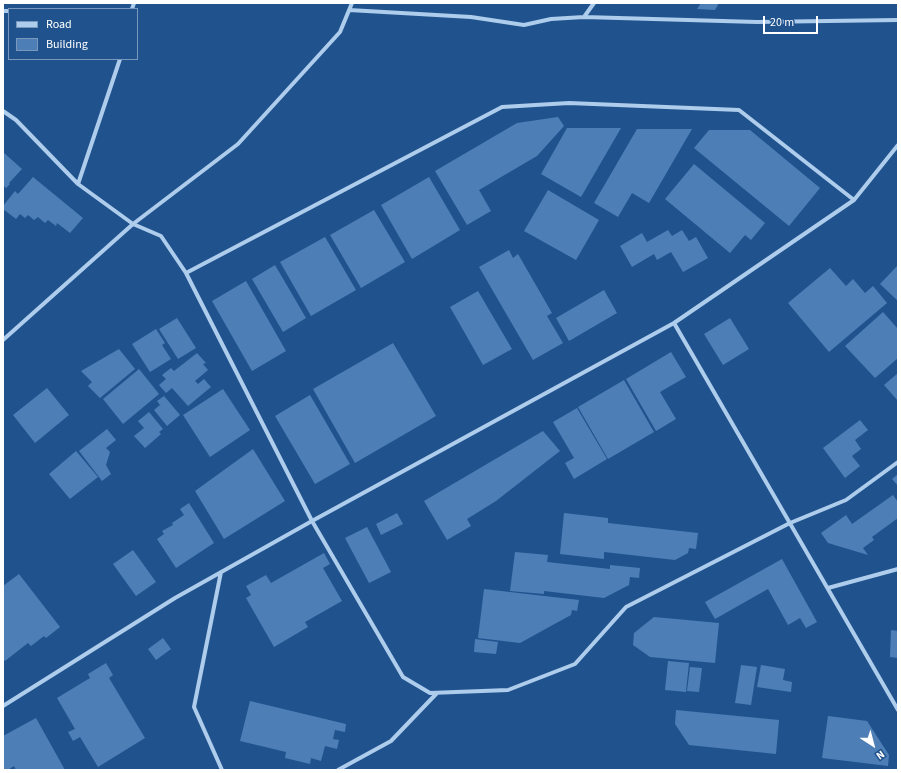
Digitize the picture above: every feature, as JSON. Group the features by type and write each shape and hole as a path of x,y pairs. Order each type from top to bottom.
{"street":[{"path":"3,340 133,224 238,144 340,32 352,3"},
{"path":"584,16 594,3"},
{"path":"349,10 471,17 524,25 551,19 584,16 757,22 898,20"},
{"path":"78,184 120,60"},
{"path":"186,273 502,107 569,103 739,110 854,200"},
{"path":"3,111 16,120 78,184 133,224 162,236 186,273 312,521 404,677 430,693 508,690 575,664 626,607 790,523 846,500 898,462"},
{"path":"3,706 174,598 674,323 854,200 898,145"},
{"path":"674,323 898,710"},
{"path":"828,588 898,569"},
{"path":"221,572 194,707 222,770"},
{"path":"338,770 391,741 437,693"}],"building":[{"path":"701,3 719,3 715,10 697,9"},
{"path":"558,117 564,126 537,156 479,190 491,211 467,225 435,171 517,123"},
{"path":"567,128 621,128 581,197 541,174"},
{"path":"637,129 692,129 649,203 632,193 618,217 594,203"},
{"path":"709,130 750,130 820,188 789,226 694,148"},
{"path":"3,152 22,169 6,188 3,185"},
{"path":"694,164 765,223 751,240 745,235 730,253 665,199"},
{"path":"33,177 83,218 70,233 57,223 56,226 48,220 45,223 38,217 34,220 28,215 25,218 20,214 16,219 3,209 3,206 15,191 18,194"},
{"path":"429,177 460,230 412,259 381,205"},
{"path":"548,190 599,220 576,260 524,231"},
{"path":"374,210 405,262 361,288 330,235"},
{"path":"668,230 672,236 682,230 689,241 696,237 708,258 683,272 671,252 657,260 654,254 632,267 620,246 642,233 647,242"},
{"path":"325,237 356,290 311,316 280,262"},
{"path":"509,250 513,258 518,254 552,313 547,316 563,343 533,360 479,267"},
{"path":"275,265 306,318 283,332 252,279"},
{"path":"898,265 898,301 880,284"},
{"path":"830,268 846,286 853,279 865,293 873,286 887,303 829,352 788,303"},
{"path":"246,281 286,351 252,371 212,301"},
{"path":"604,290 617,313 569,341 556,318"},
{"path":"478,291 512,349 483,365 450,307"},
{"path":"883,312 898,329 898,358 875,378 845,346"},
{"path":"177,318 196,348 178,359 159,329"},
{"path":"730,318 749,349 723,365 704,334"},
{"path":"156,329 165,343 162,345 171,359 150,372 132,344"},
{"path":"393,343 436,416 355,463 313,389"},
{"path":"119,349 135,369 100,398 88,386 92,382 81,371"},
{"path":"671,352 686,377 660,392 676,419 656,431 626,379"},
{"path":"197,353 206,363 203,364 208,370 195,381 198,384 204,379 211,387 188,406 172,388 166,393 159,385 166,379 162,375 171,368 174,371"},
{"path":"139,369 159,394 123,424 103,399"},
{"path":"898,373 898,401 884,385"},
{"path":"624,380 654,432 608,459 578,407"},
{"path":"47,388 69,415 35,443 13,415"},
{"path":"223,389 250,430 210,457 183,415"},
{"path":"310,395 350,464 315,484 275,416"},
{"path":"164,396 180,415 167,426 154,410 160,405 157,401"},
{"path":"577,408 607,459 574,479 565,463 574,458 553,422"},
{"path":"149,412 163,429 159,432 161,434 145,448 134,436 144,428 138,421"},
{"path":"860,420 868,430 855,440 861,449 852,456 860,466 845,478 823,448"},
{"path":"107,429 116,440 106,448 110,452 106,465 111,474 102,481 79,451"},
{"path":"543,431 560,451 496,501 467,519 471,526 447,540 424,501"},
{"path":"253,449 285,501 224,539 195,491"},
{"path":"76,451 98,477 70,499 49,474"},
{"path":"898,474 898,486 892,479"},
{"path":"893,495 898,502 898,518 872,537 874,540 863,548 868,555 828,543 821,533 846,515 852,524"},
{"path":"189,503 214,543 176,568 157,539 164,534 162,531 173,525 172,523 184,515 180,509"},
{"path":"397,513 403,524 381,535 376,524"},
{"path":"564,513 608,518 608,523 698,533 696,549 689,548 688,553 675,560 604,552 604,559 560,554"},
{"path":"367,527 391,572 369,583 345,538"},
{"path":"133,550 156,582 136,596 113,564"},
{"path":"515,552 548,555 547,562 610,569 610,565 640,568 639,578 630,577 629,585 604,598 544,591 544,594 510,591"},
{"path":"324,553 330,564 323,568 342,601 305,622 308,627 274,647 246,598 251,595 246,586 266,575 271,583"},
{"path":"782,559 817,622 806,628 800,618 788,625 768,589 715,619 705,602"},
{"path":"19,574 60,627 46,638 44,636 31,646 28,643 5,661 3,659 3,586"},
{"path":"484,589 579,600 577,611 572,610 571,615 520,643 478,638"},
{"path":"654,617 719,623 715,663 650,657 633,645 634,633"},
{"path":"891,630 898,631 898,658 890,657"},
{"path":"163,638 171,649 156,660 148,649"},
{"path":"475,639 498,642 496,654 474,652"},
{"path":"668,661 689,663 686,692 665,690"},
{"path":"106,663 113,675 109,678 145,738 98,767 80,737 73,741 68,732 75,729 57,698 90,678 88,674"},
{"path":"741,665 757,667 751,705 735,703"},
{"path":"761,665 785,669 783,680 792,682 791,692 757,687"},
{"path":"690,667 702,668 699,692 687,691"},
{"path":"250,701 346,724 345,732 335,730 333,739 339,740 337,749 325,746 321,761 311,758 310,764 285,758 286,752 240,741"},
{"path":"676,710 779,720 776,754 689,745 675,724"},
{"path":"828,716 867,721 889,755 888,766 822,758"},
{"path":"36,718 65,770 16,770 14,766 8,770 3,770 3,736"}]}
